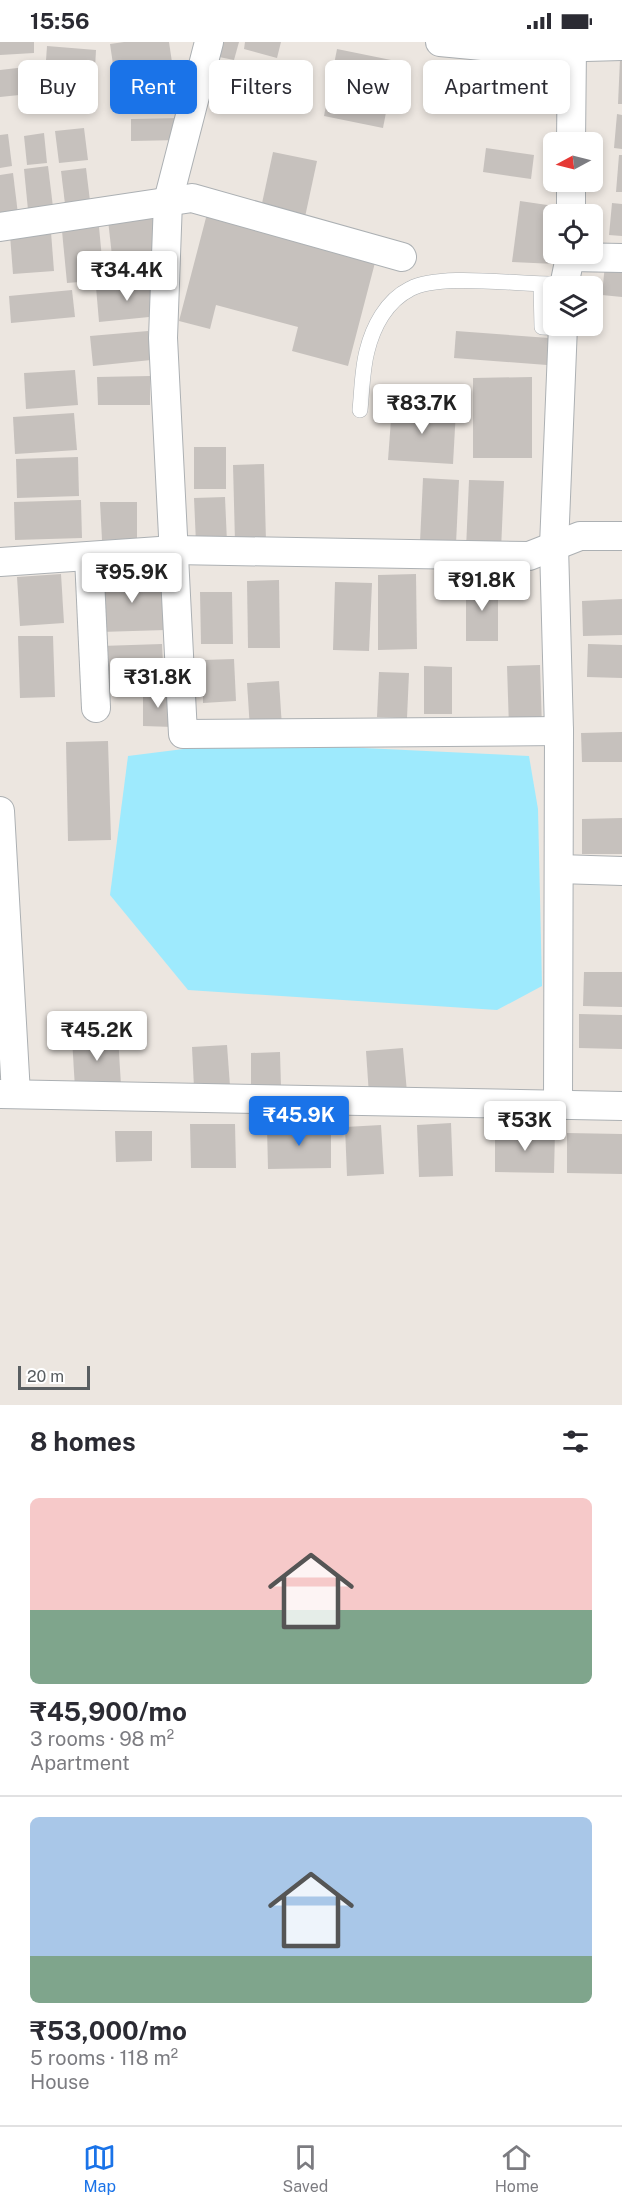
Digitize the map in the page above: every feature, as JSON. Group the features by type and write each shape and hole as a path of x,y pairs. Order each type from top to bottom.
{"street":[{"path":"209,42 168,201 163,338 183,734 559,731"},
{"path":"443,42 514,49 622,46"},
{"path":"571,132 572,47"},
{"path":"0,227 192,198 402,257"},
{"path":"562,273 622,258"},
{"path":"558,1104 559,731 554,546 563,336"},
{"path":"0,562 174,550 528,556 580,536 622,536"},
{"path":"89,557 96,708"},
{"path":"0,812 8,1094 622,1106"},
{"path":"559,869 622,871"}],"lane":[{"path":"360,410 366,353 372,335 384,310 410,289 439,281 562,273"}],"water":[{"path":"239,742 529,756 538,809 542,986 497,1010 188,990 110,895 128,756"}],"building":[{"path":"0,42 34,42 34,53 0,55"},
{"path":"169,42 172,60 112,60 110,44"},
{"path":"222,42 239,42 234,60 219,57"},
{"path":"245,42 281,42 277,58 244,49"},
{"path":"47,46 96,50 95,60 46,60"},
{"path":"337,49 391,60 335,60"},
{"path":"620,59 622,59 622,104 618,104"},
{"path":"18,68 18,95 0,97 0,70"},
{"path":"325,111 325,114 386,114 383,128 324,116"},
{"path":"617,114 622,115 622,149 614,148"},
{"path":"181,118 182,140 131,141 131,119"},
{"path":"84,128 88,160 59,163 55,131"},
{"path":"44,133 47,163 27,165 24,136"},
{"path":"8,134 12,166 0,168 0,135"},
{"path":"486,148 534,155 531,179 483,172"},
{"path":"273,152 317,161 305,217 261,208"},
{"path":"619,155 622,155 622,192 616,192"},
{"path":"48,166 53,207 28,210 24,169"},
{"path":"86,168 90,201 65,204 61,171"},
{"path":"13,173 18,214 0,216 0,175"},
{"path":"520,201 543,204 543,263 512,262"},
{"path":"612,203 622,204 622,236 609,235"},
{"path":"208,210 377,255 348,366 292,351 298,327 216,305 210,329 179,321"},
{"path":"153,216 158,270 114,274 108,220"},
{"path":"99,227 104,280 67,283 62,231"},
{"path":"51,232 54,271 13,274 10,235"},
{"path":"605,264 622,266 622,297 603,295"},
{"path":"155,281 159,316 99,322 96,287"},
{"path":"72,290 75,317 11,323 9,296"},
{"path":"148,331 151,360 93,366 90,336"},
{"path":"456,331 549,338 547,365 454,358"},
{"path":"75,370 78,405 26,409 24,373"},
{"path":"150,376 150,405 98,405 97,377"},
{"path":"532,377 532,458 473,458 473,378"},
{"path":"392,406 456,410 453,464 388,460"},
{"path":"74,413 77,450 15,454 13,417"},
{"path":"194,447 226,447 226,489 194,489"},
{"path":"78,457 79,496 17,498 16,459"},
{"path":"264,464 266,542 235,542 233,465"},
{"path":"423,478 459,480 456,544 420,542"},
{"path":"469,480 504,481 501,550 466,549"},
{"path":"225,497 227,542 196,543 194,498"},
{"path":"81,500 82,538 15,540 14,502"},
{"path":"100,502 137,502 137,539 102,540"},
{"path":"61,574 64,623 20,626 17,577"},
{"path":"416,574 417,649 378,650 378,575"},
{"path":"163,575 166,630 100,632 97,578"},
{"path":"279,580 280,648 248,648 247,581"},
{"path":"335,582 372,583 369,651 333,650"},
{"path":"466,583 498,584 498,641 466,641"},
{"path":"200,592 232,592 233,644 201,644"},
{"path":"622,599 622,635 583,636 582,601"},
{"path":"18,636 53,636 55,697 20,698"},
{"path":"162,644 164,683 103,686 101,646"},
{"path":"588,644 622,645 622,678 587,677"},
{"path":"234,659 236,701 203,703 202,660"},
{"path":"540,665 542,727 509,728 507,666"},
{"path":"424,666 452,667 452,714 424,714"},
{"path":"379,672 409,673 407,718 377,717"},
{"path":"279,681 282,727 250,729 247,683"},
{"path":"143,692 173,692 173,727 143,726"},
{"path":"622,732 622,762 582,762 581,733"},
{"path":"108,741 111,840 68,841 66,742"},
{"path":"622,818 622,854 582,854 582,819"},
{"path":"584,972 622,972 622,1007 583,1006"},
{"path":"579,1014 622,1015 622,1049 579,1048"},
{"path":"118,1036 121,1085 75,1088 72,1039"},
{"path":"227,1045 230,1086 194,1088 192,1047"},
{"path":"403,1048 407,1092 369,1095 366,1051"},
{"path":"280,1052 281,1087 251,1088 251,1053"},
{"path":"451,1123 453,1176 419,1177 417,1125"},
{"path":"190,1124 235,1124 236,1168 191,1168"},
{"path":"381,1125 384,1174 347,1176 345,1127"},
{"path":"331,1126 331,1168 268,1169 267,1127"},
{"path":"115,1131 152,1131 152,1161 116,1162"},
{"path":"495,1132 555,1132 554,1173 495,1172"},
{"path":"567,1133 622,1134 622,1174 567,1173"}]}
